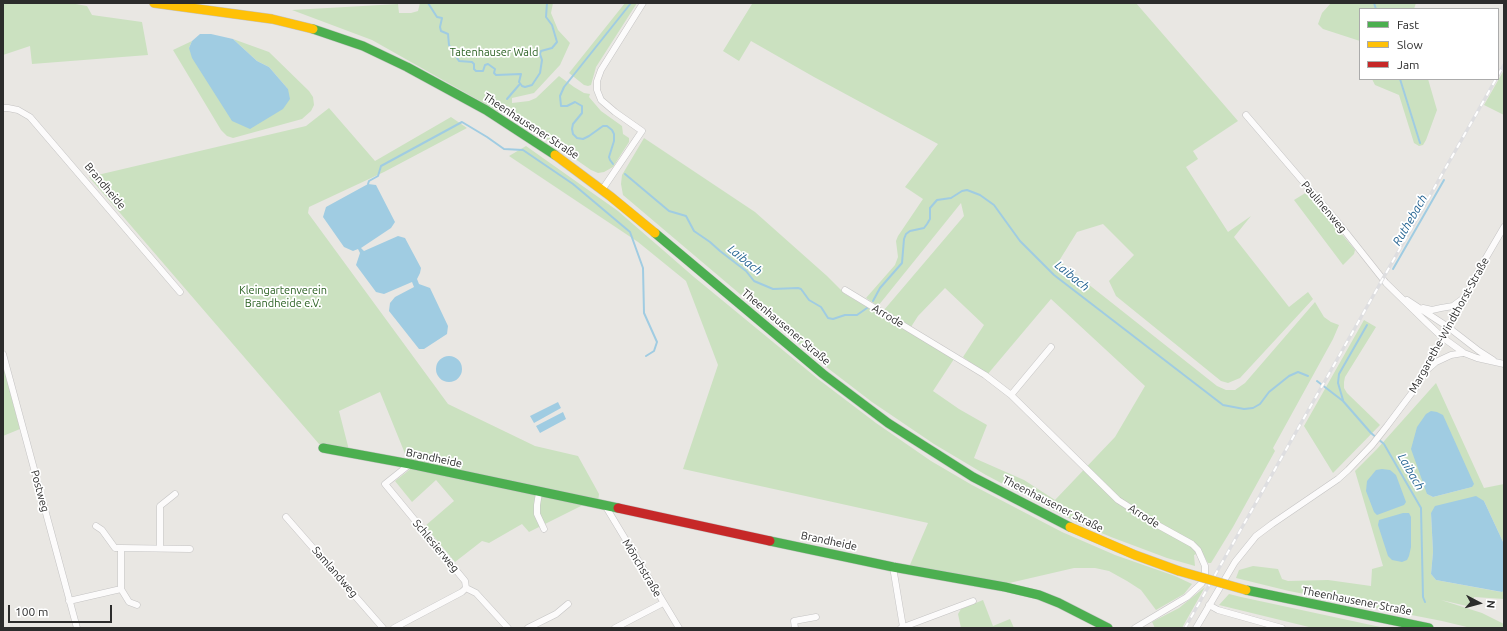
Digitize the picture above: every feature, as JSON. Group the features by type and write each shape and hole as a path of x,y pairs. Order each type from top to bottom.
{"main road":[{"name":"Theenhausener Straße","path":"154,3 272,19 315,30 363,46 407,67 486,110 566,162 602,190 823,374 888,423 973,477 1081,533 1179,571 1246,590 1429,628"},
{"name":"Brandheide","path":"323,448 410,464 539,493 893,567 1006,587 1039,595 1059,603 1108,628"}],"street":[{"path":"602,190 642,131 601,100 597,90 598,75 643,3"},
{"name":"Brandheide","path":"3,108 18,110 30,117 180,292"},
{"name":"Paulinenweg","path":"1246,115 1336,220 1386,283 1442,337 1464,353"},
{"name":"Margarethe-Windthorst-Straße","path":"1196,628 1235,562 1256,536 1338,479 1372,445 1414,390 1425,372 1442,337 1504,227"},
{"name":"Arrode","path":"845,290 985,375 1011,396 1118,500 1154,523 1192,544 1198,550 1205,566 1205,575 1202,583 1187,597 1135,628"},
{"name":"Paulinenweg","path":"1402,298 1418,306 1497,362"},
{"name":"Paulinenweg","path":"1418,306 1432,310 1453,306 1463,299"},
{"path":"1011,396 1051,347"},
{"path":"1425,372 1436,362 1451,354 1464,353 1477,358 1504,364"},
{"name":"Postweg","path":"3,354 77,628"},
{"name":"Schlesierweg","path":"410,464 385,484 465,580 466,588 476,593 508,628"},
{"path":"539,493 537,514 544,529"},
{"path":"160,548 160,506 175,494"},
{"name":"Mönchstraße","path":"606,507 679,628"},
{"name":"Samlandweg","path":"286,517 384,628"},
{"path":"96,526 102,530 115,548 190,549"},
{"path":"121,548 121,589 129,602 137,605"},
{"path":"893,567 902,628 913,626 973,601"},
{"path":"394,628 462,592 466,588"},
{"path":"69,601 121,589"},
{"path":"616,628 663,603"},
{"path":"528,628 556,614 568,604"},
{"path":"1210,605 1218,610 1282,628"},
{"path":"795,628 794,621 816,617"}],"green space":[{"path":"3,3 70,3 87,6 92,15 142,22 148,55 32,64 30,46 3,55"},
{"name":"Tatenhauser Wald","path":"420,3 553,3 551,13 558,30 570,43 560,65 534,93 512,98 512,103 529,101 536,98 559,76 584,93 590,94 589,97 601,111 622,126 623,134 629,138 629,142 613,167 604,172 598,173 591,170 542,136 372,40 292,10 398,4 399,13 411,13 418,11"},
{"path":"625,3 637,3 596,67 591,85 584,85 569,73"},
{"path":"1136,3 1238,121 1193,151 1198,159 1186,167 1228,232 1251,216 1234,237 1289,307 1308,292 1313,299 1240,378 1228,383 1221,381 1116,296 1109,281 1134,255 1103,224 1077,232 1059,261 1217,386 1226,390 1235,390 1245,383 1315,302 1324,317 1339,325 1333,339 1273,448 1275,451 1233,527 1211,563 1208,563 1202,552 1194,555 1195,566 1167,558 1080,524 986,475 934,444 872,402 825,366 623,195 621,184 622,175 644,138 755,212 845,294 954,359 933,391 959,409 987,425 974,458 1024,480 1055,500 1115,437 1145,386 1051,299 987,375 963,357 984,325 945,288 918,316 911,327 884,310 964,216 961,203 878,306 866,298 895,265 898,257 896,241 898,236 923,199 905,187 938,144 751,41 739,61 723,51 752,4"},
{"path":"1331,3 1416,3 1414,8 1359,8 1359,41 1323,29 1318,24 1322,13"},
{"path":"233,39 269,52 309,91 313,97 314,105 311,111 302,119 233,138 227,136 221,130 173,50 192,41 189,48 288,89 269,67 257,61"},
{"path":"1504,70 1504,115 1484,105"},
{"path":"1372,80 1428,80 1437,110 1423,145 1419,146 1414,143 1399,95 1375,85"},
{"name":"Kleingartenverein Brandheide e.V.","path":"329,108 375,161 451,117 467,128 384,172 309,207 308,213 448,404 535,446 578,456 599,494 598,502 408,461 380,392 339,411 349,450 319,444 89,177 306,126"},
{"path":"526,146 618,211 694,277 818,379 876,423 931,461 972,485 1062,532 1115,555 1175,576 1192,584 1184,594 1156,610 1141,590 1109,571 1095,568 1074,568 1005,584 909,567 928,523 683,469 718,365 686,281 638,242 509,156"},
{"path":"1307,192 1355,250 1354,254 1343,265 1294,200"},
{"path":"1364,320 1376,327 1345,377 1344,388 1347,393 1380,425 1333,473 1304,426"},
{"path":"3,365 20,429 3,436"},
{"path":"1436,383 1484,488 1504,484 1504,544 1484,501 1431,513 1433,552 1431,574 1436,580 1501,592 1504,590 1504,599 1474,597 1471,607 1441,600 1482,613 1504,624 1504,628 1471,628 1289,591 1236,578 1239,570 1253,566 1278,569 1282,579 1288,581 1328,580 1371,586 1372,569 1383,566 1355,471 1377,449","holes":["1472,487 1433,497 1427,494"]},
{"path":"413,467 583,505 529,532 522,524 489,543 482,541 455,562 425,526 454,501 436,480 412,502 395,481"},
{"path":"1205,587 1182,628 1155,628 1152,622 1179,608"},
{"path":"1229,594 1385,628 1313,628 1219,605"},
{"path":"983,600 993,626 1010,619 1014,628 961,628 958,614 961,609"}],"water":[{"path":"200,34 211,34 233,39 257,61 269,67 288,89 290,99 283,109 250,129 232,121 192,58 189,48 192,41"},
{"path":"368,184 376,185 395,222 391,228 361,248 364,251 398,236 405,238 421,268 417,279 419,284 430,288 448,326 447,334 424,349 419,349 389,311 390,303 395,297 414,287 412,282 384,294 376,292 356,265 360,253 358,249 353,251 344,247 323,217 326,207"},
{"path":"449,356 458,360 462,369 458,378 449,382 440,378 436,369 440,360"},
{"path":"558,402 561,408 534,423 530,416"},
{"path":"1431,411 1443,415 1474,484 1472,487 1433,497 1427,494 1411,449 1417,427 1426,414"},
{"path":"563,412 566,419 540,433 536,426"},
{"path":"1376,470 1390,470 1396,475 1406,502 1404,505 1377,515 1374,512 1366,491 1367,481"},
{"path":"1476,496 1484,501 1504,544 1504,590 1502,592 1436,580 1431,574 1433,552 1431,513 1435,506"},
{"path":"1403,513 1409,513 1411,517 1411,547 1407,560 1402,562 1392,560 1388,556 1378,525 1379,520"}],"waterway":[{"name":"Laibach","path":"428,3 437,17 442,18 440,27 441,31 448,34 449,45 459,61 472,62 476,71 483,71 485,65 488,64 495,69 494,73 496,75 521,74 519,82 525,87 532,85 540,73 542,60 540,54 541,51 552,48 557,42 552,25 546,17 547,3"},
{"name":"Laibach","path":"613,164 609,157 614,141 614,134 612,130 607,126 603,126 583,139 577,138 573,134 572,129 573,124 582,113 582,106 575,102 567,106 561,106 560,96 564,87 631,3"},
{"name":"Ruthebach","path":"1374,3 1376,8"},
{"name":"Ruthebach","path":"1400,80 1420,143"},
{"path":"507,99 519,85"},
{"path":"368,184 369,181 378,176 381,166 462,122 504,149 523,150 573,184 630,232 643,268 644,313 657,342 654,351 646,356"},
{"name":"Laibach","path":"625,174 669,211 686,216 694,231 746,271 754,281 773,289 801,289 809,300 821,307 828,318 833,319 845,315 857,315 867,308"},
{"name":"Ruthebach","path":"1393,269 1444,180"},
{"name":"Laibach","path":"873,301 880,288 902,263 904,239 906,234 910,231 924,228 930,219 930,208 937,200 951,198 962,191 967,190 980,195 994,205 1020,241 1054,275 1223,405 1244,409 1253,408 1260,404 1269,392 1289,376 1298,372 1308,376"},
{"name":"Ruthebach","path":"1343,400 1338,383 1339,374 1367,325"},
{"name":"Laibach","path":"1317,381 1343,401 1371,433 1384,444 1421,508 1423,597 1425,602"}],"railway":[{"path":"1499,73 1504,65"},
{"path":"1185,628 1495,80"}],"traffic: fast":[{"path":"313,29 363,46 407,67 486,110 555,155"},
{"path":"655,233 823,374 888,423 973,477 1070,527"},
{"path":"323,448 410,464 618,508"},
{"path":"770,541 893,567 1005,587 1039,595 1059,603 1108,628"},
{"path":"1246,590 1429,628"}],"traffic: slow":[{"path":"154,3 272,19 313,29"},
{"path":"555,155 610,196 655,233"},
{"path":"1070,527 1135,555 1179,571"},
{"path":"1179,571 1246,590"}],"traffic: jam":[{"path":"618,508 770,541"}]}
